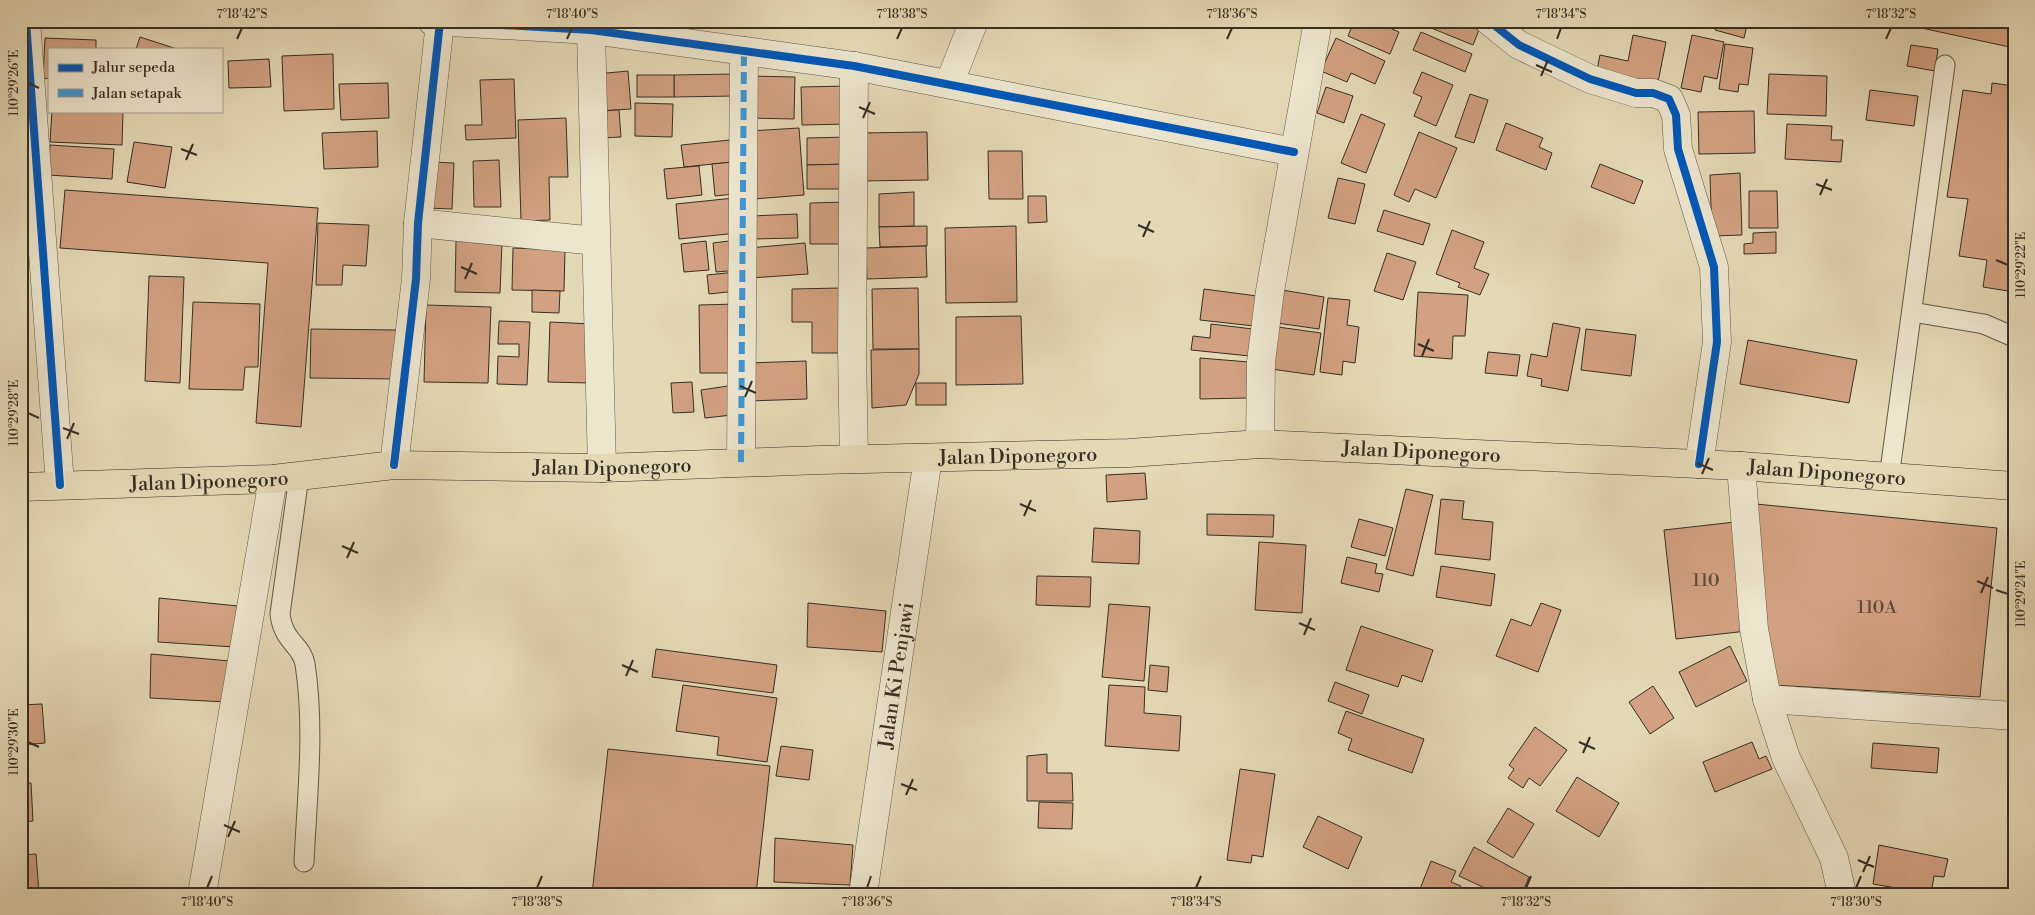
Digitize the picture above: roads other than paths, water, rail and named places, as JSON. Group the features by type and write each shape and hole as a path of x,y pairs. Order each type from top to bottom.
{"main road":[{"name":"Jalan Diponegoro","path":"21,487 286,478 394,465 602,468 741,462 1129,453 1260,444 1741,466 2014,486"}],"street":[{"path":"26,21 60,485"},
{"path":"949,84 974,21"},
{"path":"1260,444 1261,362 1270,291 1279,250 1294,152 1318,21"},
{"path":"1489,21 1519,45 1590,79 1636,93 1653,93 1669,99 1676,114 1678,149 1714,267 1717,342 1699,464"},
{"path":"394,465 416,279 418,223 436,22 591,30 854,66 1294,152"},
{"path":"591,30 602,468"},
{"path":"741,462 744,51"},
{"path":"854,66 852,351 854,459"},
{"path":"418,223 596,241"},
{"name":"Jalan Ki Penjawi","path":"863,894 928,458"},
{"path":"1741,466 1754,629 1767,699 1786,758 1834,858 1842,894"},
{"path":"202,894 286,478"},
{"path":"1767,699 2014,716"}],"lane":[{"path":"1889,478 1945,65"},
{"path":"1912,312 1984,324 2014,338"},
{"path":"286,478 280,614 283,632 303,657 310,705 304,862"}]}
